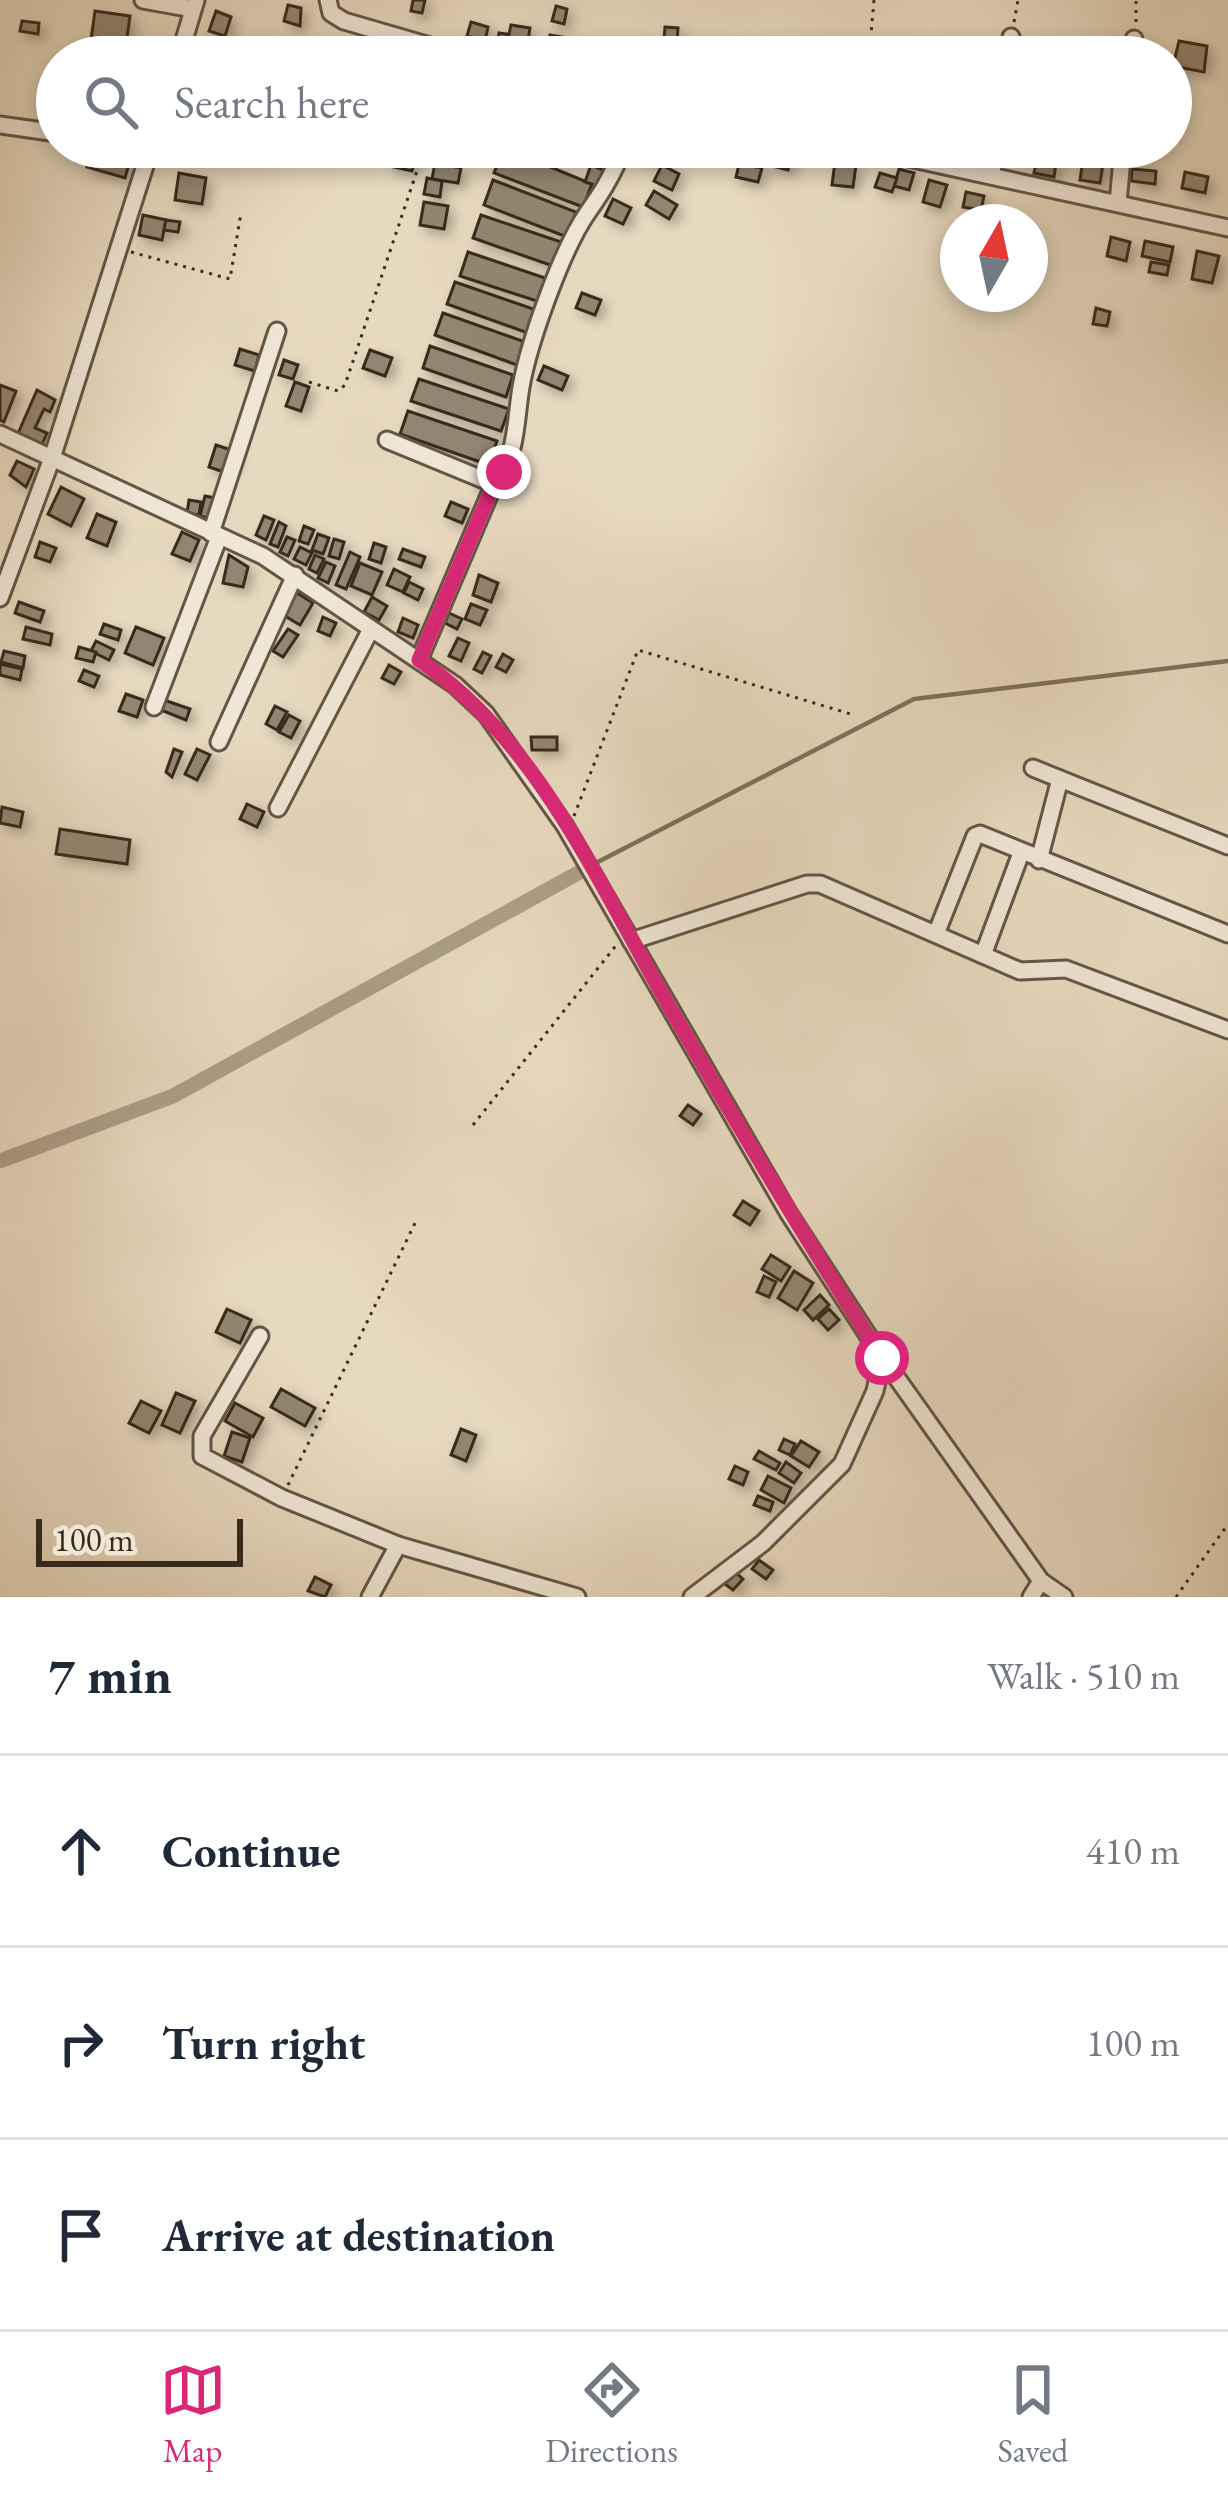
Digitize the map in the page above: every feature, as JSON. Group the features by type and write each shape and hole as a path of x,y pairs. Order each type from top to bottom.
{"street":[{"path":"142,0 194,5 184,36"},
{"path":"328,0 331,14 344,21 395,36"},
{"path":"0,125 36,130"},
{"path":"0,598 52,458 141,168"},
{"path":"419,660 494,484 514,450 529,356 565,260 615,168"},
{"path":"962,168 1228,228"},
{"path":"992,174 993,168"},
{"path":"1118,202 1121,168"},
{"path":"154,706 215,534 278,331"},
{"path":"0,434 295,575 455,685 486,714 565,826 789,1214 882,1358 1041,1581 1064,1597"},
{"path":"387,440 494,484"},
{"path":"219,742 295,575"},
{"path":"278,808 370,629"},
{"path":"1034,768 1228,846"},
{"path":"1039,860 1060,779"},
{"path":"936,934 975,836 985,836 1228,934"},
{"path":"983,955 1021,853"},
{"path":"629,936 820,884 1020,971 1066,969 1228,1030"},
{"path":"260,1336 202,1436 202,1456 282,1498 398,1544 577,1597"},
{"path":"692,1597 763,1543 842,1464 875,1391 882,1358"},
{"path":"370,1597 398,1544"},
{"path":"1031,1597 1041,1581"}],"path":[{"path":"871,36 874,0"},
{"path":"1011,36 1018,0"},
{"path":"1134,36 1136,0"},
{"path":"309,382 338,391 344,385 418,168"},
{"path":"118,249 230,279 241,213"},
{"path":"565,826 579,806 638,650 854,715"},
{"path":"473,1125 629,936"},
{"path":"282,1498 416,1221"},
{"path":"1176,1597 1228,1524"}],"building":[{"path":"413,0 425,0 422,13 411,11"},
{"path":"288,5 301,8 300,26 284,21"},
{"path":"556,6 567,9 564,24 552,21"},
{"path":"95,11 130,16 127,36 92,36"},
{"path":"216,11 231,17 225,36 209,31"},
{"path":"22,21 39,23 38,34 20,31"},
{"path":"471,22 488,27 486,36 467,36"},
{"path":"511,25 530,28 529,36 509,36"},
{"path":"665,27 678,28 677,36 664,36"},
{"path":"1192,43 1207,46 1204,72 1192,70"},
{"path":"90,168 128,168 125,178"},
{"path":"434,168 461,168 458,183 432,179"},
{"path":"496,168 553,168 592,184 583,207 494,173"},
{"path":"590,168 606,171 596,195 589,192 592,184 585,182"},
{"path":"660,168 679,174 672,190 654,181"},
{"path":"738,168 762,168 758,182 736,177"},
{"path":"834,168 856,168 853,187 832,185"},
{"path":"1035,168 1055,168 1054,177 1034,173"},
{"path":"1082,168 1102,168 1100,183 1080,180"},
{"path":"899,169 914,173 909,190 894,186"},
{"path":"1132,169 1156,171 1155,184 1131,181"},
{"path":"1185,172 1208,177 1205,193 1182,188"},
{"path":"179,173 206,178 202,204 175,200"},
{"path":"880,173 897,178 892,192 875,187"},
{"path":"427,178 442,181 440,197 424,194"},
{"path":"493,180 576,212 567,237 484,205"},
{"path":"929,180 947,185 940,207 923,202"},
{"path":"654,191 677,205 669,219 646,205"},
{"path":"966,192 984,196 982,204 964,204"},
{"path":"613,199 631,208 623,224 605,216"},
{"path":"424,202 448,206 444,229 420,225"},
{"path":"143,215 166,220 162,240 139,235"},
{"path":"481,215 561,242 553,266 473,238"},
{"path":"166,220 180,222 178,232 164,230"},
{"path":"1111,237 1130,242 1126,261 1107,256"},
{"path":"1145,241 1173,247 1170,262 1142,256"},
{"path":"1197,251 1219,256 1212,283 1192,279"},
{"path":"468,252 548,279 540,302 460,276"},
{"path":"1151,262 1169,265 1167,275 1149,272"},
{"path":"455,282 536,310 528,333 447,304"},
{"path":"582,293 601,300 595,315 576,308"},
{"path":"1096,308 1110,312 1107,326 1093,324"},
{"path":"443,313 525,342 517,365 435,335"},
{"path":"430,346 513,375 506,397 423,368"},
{"path":"240,349 259,355 255,371 235,365"},
{"path":"370,350 392,358 385,376 363,368"},
{"path":"284,360 298,365 293,379 279,375"},
{"path":"544,366 568,376 562,390 538,380"},
{"path":"419,379 509,409 501,431 411,401"},
{"path":"295,382 309,387 301,411 286,406"},
{"path":"0,385 16,391 4,422 0,420"},
{"path":"37,390 55,400 50,412 44,409 35,428 47,433 40,449 16,438"},
{"path":"408,411 497,441 489,465 400,434"},
{"path":"216,445 234,451 227,473 209,467"},
{"path":"17,461 34,469 26,487 10,475"},
{"path":"61,487 84,499 71,526 48,514"},
{"path":"205,496 215,498 211,519 200,516"},
{"path":"189,500 201,502 199,515 187,513"},
{"path":"451,502 468,509 462,523 445,516"},
{"path":"97,514 116,522 107,546 87,538"},
{"path":"264,516 274,520 266,540 256,535"},
{"path":"279,522 286,526 278,547 270,544"},
{"path":"304,526 314,530 308,544 299,541"},
{"path":"182,532 199,540 190,561 172,554"},
{"path":"318,534 329,538 323,554 312,550"},
{"path":"287,537 295,540 288,556 280,552"},
{"path":"334,539 344,542 339,559 329,556"},
{"path":"40,542 56,548 50,562 35,557"},
{"path":"374,543 386,547 381,563 369,559"},
{"path":"300,547 312,553 306,565 294,559"},
{"path":"403,549 425,557 421,567 399,559"},
{"path":"350,552 360,557 346,589 336,585"},
{"path":"229,555 248,567 243,587 223,583"},
{"path":"315,555 324,559 317,573 309,569"},
{"path":"326,562 335,566 328,583 318,578"},
{"path":"360,563 382,572 372,595 351,586"},
{"path":"394,569 410,577 403,592 387,585"},
{"path":"479,575 498,583 491,602 473,595"},
{"path":"409,582 423,589 418,600 404,593"},
{"path":"294,591 313,603 300,625 280,613"},
{"path":"372,597 387,606 379,620 364,612"},
{"path":"19,602 44,611 40,622 15,613"},
{"path":"471,604 487,610 480,625 465,619"},
{"path":"449,613 462,619 457,629 445,623"},
{"path":"323,617 336,623 330,636 318,631"},
{"path":"403,618 418,625 413,638 398,632"},
{"path":"104,624 121,630 118,640 100,634"},
{"path":"26,627 52,634 50,645 23,639"},
{"path":"136,627 164,638 153,665 125,653"},
{"path":"288,629 298,635 283,657 273,651"},
{"path":"458,638 469,643 461,661 449,656"},
{"path":"96,641 114,650 109,660 91,651"},
{"path":"79,647 96,652 93,662 76,658"},
{"path":"4,651 25,656 23,668 1,662"},
{"path":"483,652 491,656 482,673 474,669"},
{"path":"503,654 513,660 506,672 496,667"},
{"path":"0,664 22,669 20,680 0,675"},
{"path":"389,665 401,672 394,684 382,678"},
{"path":"84,670 99,676 94,687 79,681"},
{"path":"126,694 143,700 137,717 119,711"},
{"path":"164,700 190,709 186,720 161,710"},
{"path":"275,706 287,712 277,730 266,724"},
{"path":"289,715 300,721 291,738 279,732"},
{"path":"531,737 557,737 557,750 532,750"},
{"path":"174,749 182,752 172,777 166,772"},
{"path":"197,749 210,755 197,780 185,774"},
{"path":"247,804 264,812 257,827 240,819"},
{"path":"2,807 23,812 20,827 0,823"},
{"path":"60,829 130,840 127,864 56,854"},
{"path":"688,1105 701,1114 693,1125 680,1116"},
{"path":"743,1201 759,1211 750,1225 734,1215"},
{"path":"771,1255 790,1267 781,1281 762,1269"},
{"path":"794,1271 813,1283 797,1310 778,1298"},
{"path":"764,1276 776,1282 769,1297 757,1292"},
{"path":"820,1295 829,1305 813,1320 804,1310"},
{"path":"227,1309 251,1320 240,1343 216,1332"},
{"path":"829,1309 839,1320 828,1330 818,1319"},
{"path":"281,1389 315,1408 305,1426 271,1407"},
{"path":"176,1393 195,1401 180,1433 162,1425"},
{"path":"141,1401 161,1411 149,1433 129,1423"},
{"path":"235,1403 263,1418 253,1437 225,1421"},
{"path":"461,1429 476,1435 466,1461 451,1455"},
{"path":"232,1432 250,1438 242,1462 224,1456"},
{"path":"784,1439 795,1444 790,1455 779,1450"},
{"path":"801,1441 819,1452 809,1467 791,1456"},
{"path":"759,1451 780,1463 776,1470 754,1459"},
{"path":"786,1462 801,1473 794,1483 779,1473"},
{"path":"735,1466 748,1472 743,1485 729,1479"},
{"path":"768,1476 791,1488 784,1503 761,1490"},
{"path":"758,1496 773,1502 770,1511 754,1505"},
{"path":"759,1560 773,1570 766,1579 752,1569"},
{"path":"735,1572 743,1579 733,1590 725,1584"},
{"path":"315,1577 331,1585 325,1597 308,1591"}],"waterway":[{"path":"592,865 914,699 1228,661"},
{"path":"0,1161 173,1096 589,867"}],"route":[{"path":"504,472 494,484 419,660 486,714 519,756 565,826 789,1214 882,1358"}]}
